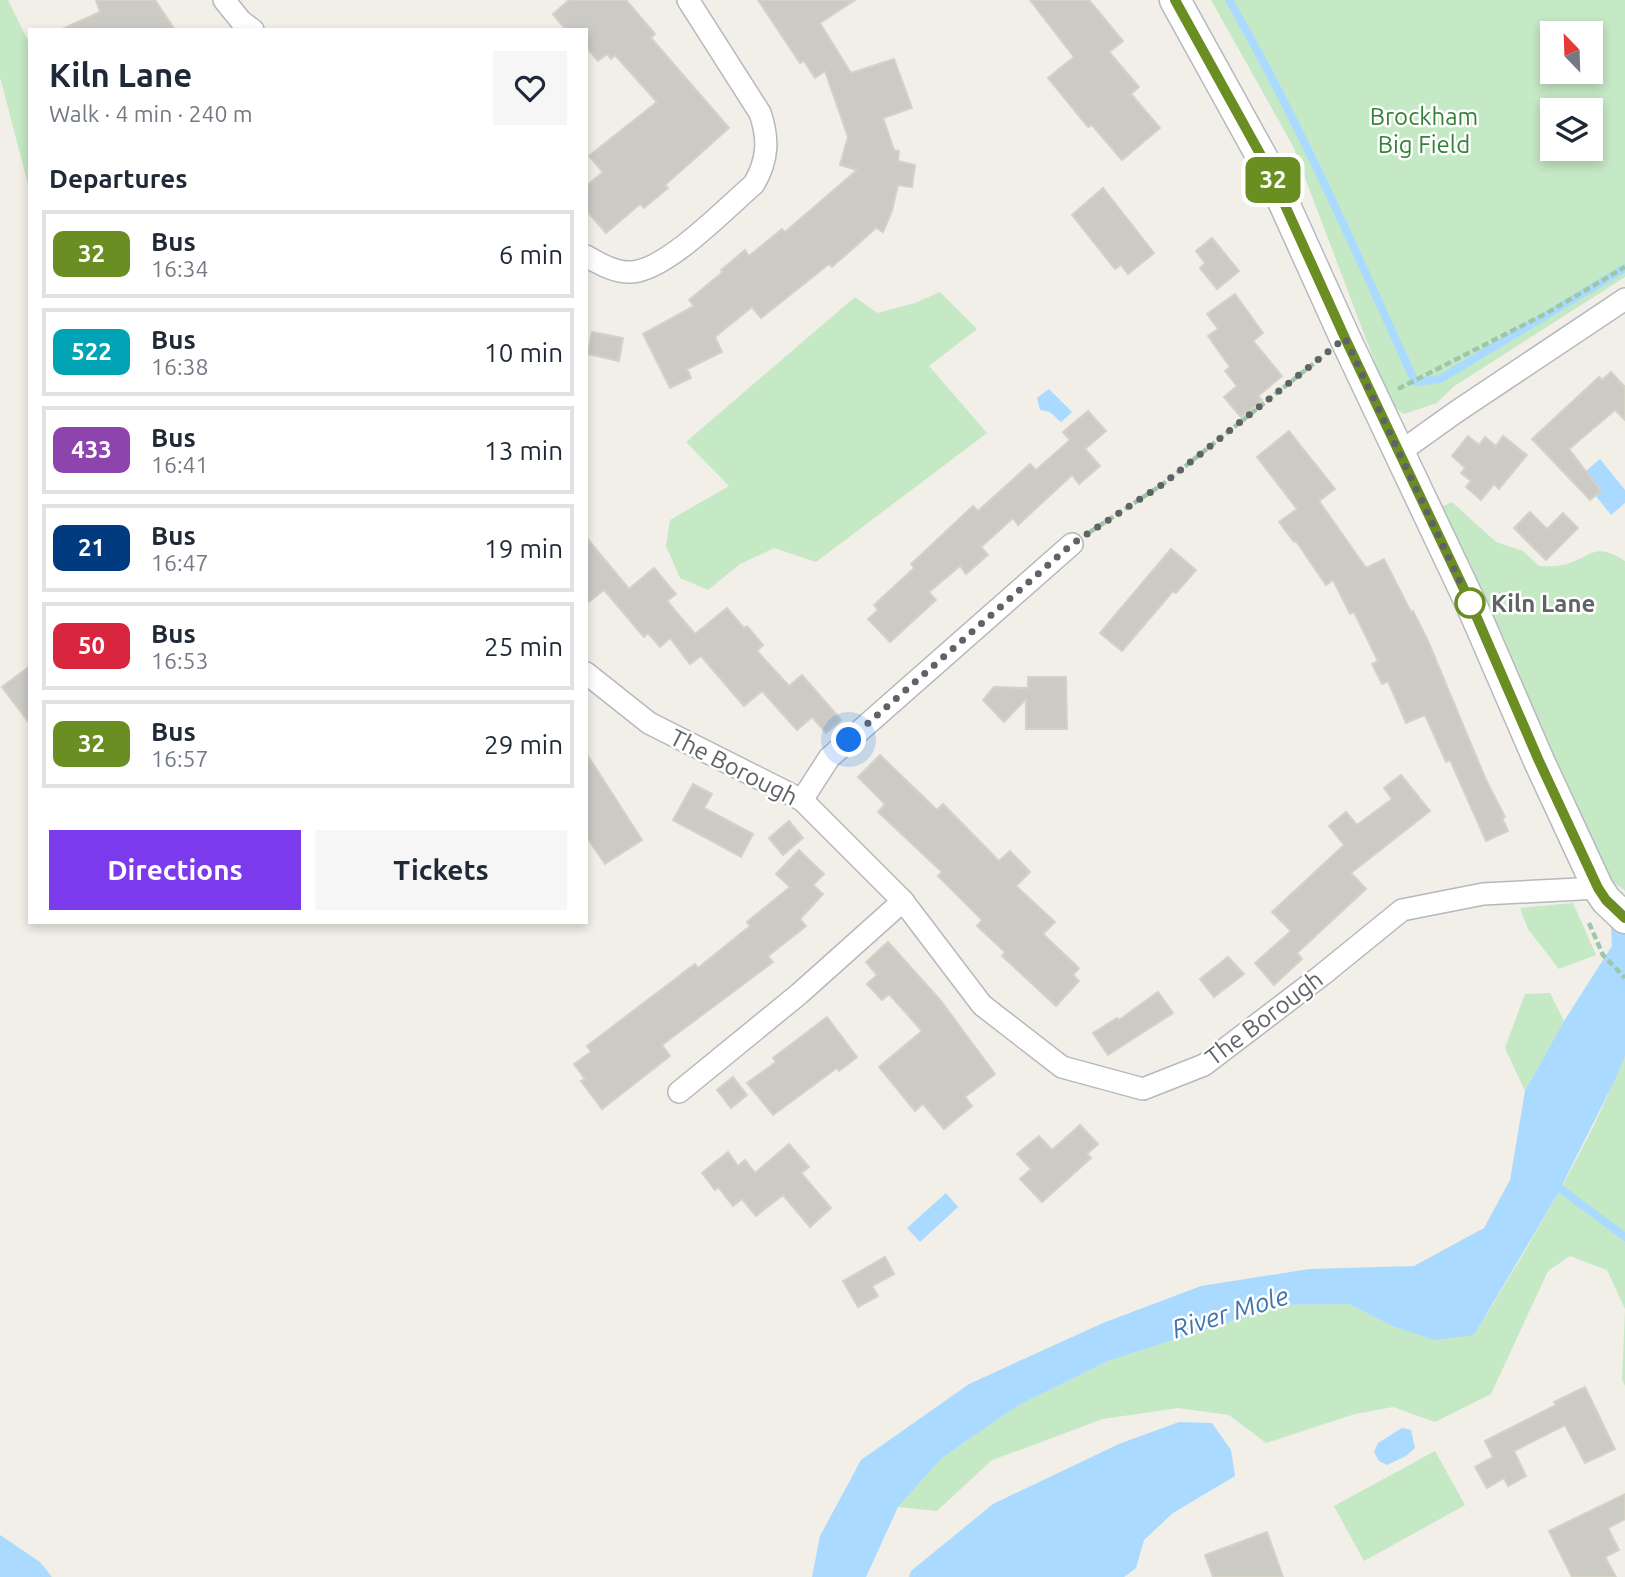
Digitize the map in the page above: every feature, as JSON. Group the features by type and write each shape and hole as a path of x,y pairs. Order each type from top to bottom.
{"street":[{"path":"224,0 250,28"},
{"path":"588,257 613,270 630,272 648,269 666,259 754,184 763,168 766,131 760,113 688,0"},
{"path":"1175,0 1269,170 1610,902"},
{"path":"1400,452 1625,299"},
{"path":"802,800 829,758 1072,544"},
{"name":"The Borough","path":"588,675 649,723 802,800 903,901 982,1005 1062,1067 1143,1089 1204,1065 1402,910 1483,894 1610,902"},
{"path":"679,1092 799,994 903,901"}],"path":[{"path":"1405,385 1547,313 1625,267"},
{"path":"1072,544 1163,484 1345,338"},
{"path":"1603,955 1625,978"}],"green space":[{"path":"0,0 8,0 28,41 28,184 0,77"},
{"name":"Brockham Big Field","path":"1211,0 1625,0 1625,277 1453,387 1437,403 1404,414 1391,405 1293,146"},
{"path":"940,292 977,329 929,366 987,433 816,562 774,548 740,564 708,590 680,578 666,546 670,520 729,486 686,442 855,297 877,313 915,303"},
{"path":"1452,502 1496,542 1523,551 1539,566 1562,565 1599,551 1625,561 1625,891 1608,878 1588,854 1441,507"},
{"path":"1573,903 1596,955 1559,969 1528,929 1520,908"},
{"path":"1550,993 1564,1021 1525,1091 1505,1048 1525,994"},
{"path":"1625,1056 1625,1309 1607,1270 1570,1256 1548,1271 1491,1394 1435,1422 1393,1407 1355,1414 1266,1443 1229,1415 1178,1408 1103,1419 992,1460 937,1511 898,1507 942,1458 1017,1406 1108,1361 1281,1305 1349,1304 1392,1326 1474,1335 1574,1164"},
{"path":"1625,1309 1625,1386 1622,1379"},
{"path":"1435,1451 1465,1505 1364,1561 1334,1506"}],"water":[{"path":"1049,389 1072,412 1061,422 1050,412 1040,410 1037,398"},
{"path":"1600,459 1625,490 1625,503 1611,515 1580,476"},
{"name":"River Mole","path":"1611,926 1625,930 1625,1056 1557,1195 1474,1335 1434,1340 1392,1326 1349,1304 1281,1305 1108,1361 1017,1406 942,1458 898,1507 866,1577 812,1577 820,1536 861,1460 969,1384 1103,1323 1201,1286 1309,1269 1414,1266 1484,1228 1510,1180 1525,1091 1564,1021 1612,946"},
{"path":"946,1193 958,1207 920,1242 907,1228"},
{"path":"1179,1422 1212,1423 1231,1450 1235,1476 1173,1513 1144,1540 1136,1568 1124,1577 909,1577 911,1571 993,1504 1119,1444"},
{"path":"1402,1428 1411,1430 1415,1448 1406,1456 1387,1465 1379,1461 1374,1452 1378,1443"},
{"path":"0,1535 40,1562 52,1577 0,1577"}],"building":[{"path":"96,0 155,0 174,28 64,28 100,12"},
{"path":"569,0 626,0 655,34 651,38 729,128 665,185 668,188 644,208 640,204 606,233 588,212 588,184 603,172 589,156 657,102 615,55 611,59 607,54 598,61 588,49 588,28 564,28 553,14"},
{"path":"758,0 855,0 820,23 851,73 894,59 912,108 883,118 894,150 899,151 898,161 915,165 912,187 898,185 892,211 883,232 876,228 832,267 829,264 761,318 752,307 715,337 722,352 687,369 691,378 670,388 643,334 694,306 689,300 723,272 721,270 745,250 749,256 782,229 785,232 857,170 840,165 848,137 825,71 815,78 804,61 800,63"},
{"path":"1030,0 1089,0 1123,41 1109,52 1139,87 1131,94 1160,128 1122,160 1092,125 1088,127 1048,78 1074,57"},
{"path":"1103,188 1154,253 1128,274 1121,265 1115,269 1072,215"},
{"path":"1212,238 1239,271 1217,289 1200,268 1205,263 1196,251"},
{"path":"1235,294 1263,333 1253,341 1282,376 1258,396 1262,400 1241,417 1224,397 1237,386 1225,371 1230,367 1208,336 1218,329 1207,314"},
{"path":"592,332 623,338 619,361 588,354"},
{"path":"1611,372 1625,387 1625,420 1615,410 1569,449 1601,491 1590,500 1532,439 1599,377 1602,380"},
{"path":"1088,411 1106,431 1085,449 1100,466 1079,484 1072,475 1018,525 1013,518 981,547 988,555 966,574 960,566 929,592 936,600 890,642 868,619 878,610 874,605 914,568 911,564 973,506 978,511 1030,464 1036,470 1070,440 1063,432"},
{"path":"1289,431 1335,489 1319,501 1366,568 1384,559 1411,612 1413,611 1486,780 1505,817 1502,818 1508,831 1486,841 1450,760 1446,762 1425,715 1406,723 1388,681 1382,684 1372,664 1378,661 1354,612 1350,614 1333,580 1326,585 1296,541 1294,542 1279,522 1297,509 1257,457"},
{"path":"1468,436 1479,445 1485,437 1496,446 1503,436 1527,455 1499,489 1494,484 1481,500 1466,487 1471,481 1461,473 1465,468 1452,456"},
{"path":"1530,512 1547,529 1563,513 1578,528 1546,560 1514,528"},
{"path":"588,539 629,589 654,568 676,594 667,601 695,634 727,608 763,645 757,651 789,686 802,675 841,720 826,733 812,717 797,730 762,691 744,706 701,656 690,664 670,638 660,647 648,633 644,637 604,590 588,602"},
{"path":"1171,549 1196,570 1176,593 1173,591 1122,651 1100,633"},
{"path":"28,668 28,721 2,687"},
{"path":"1028,677 1066,677 1067,729 1026,729 1026,699 1004,722 983,700 994,687 1028,688"},
{"path":"880,755 937,810 943,804 999,861 1010,851 1030,872 1016,886 1055,922 1043,934 1079,968 1073,975 1079,981 1056,1006 1002,956 1005,952 977,926 982,920 938,876 942,872 878,812 885,804 858,777"},
{"path":"588,756 642,840 605,864 588,839"},
{"path":"1401,775 1430,811 1351,873 1366,889 1297,953 1302,959 1274,985 1255,963 1291,931 1272,912 1344,845 1329,826 1346,812 1357,825 1392,799 1384,788"},
{"path":"693,784 712,794 704,808 753,834 741,857 673,820"},
{"path":"789,821 803,838 783,855 769,838"},
{"path":"799,850 824,874 813,885 823,894 800,919 806,926 768,956 773,962 662,1045 670,1056 602,1109 581,1081 585,1079 574,1064 591,1052 587,1046 695,964 698,968 750,926 747,922 790,887 776,874"},
{"path":"888,942 941,1001 995,1074 965,1097 972,1106 944,1129 923,1104 915,1111 879,1067 922,1031 889,994 882,1000 867,984 877,975 866,962"},
{"path":"1228,957 1244,974 1214,997 1200,979"},
{"path":"1158,992 1173,1013 1108,1055 1093,1033 1117,1018 1119,1020"},
{"path":"827,1017 857,1057 839,1071 837,1068 773,1115 747,1083 776,1062 773,1058"},
{"path":"733,1077 747,1095 731,1108 717,1090"},
{"path":"1080,1125 1098,1144 1087,1154 1091,1158 1042,1202 1020,1179 1031,1169 1017,1154 1039,1136 1052,1150"},
{"path":"789,1144 809,1167 801,1173 831,1208 810,1227 783,1195 756,1216 742,1199 733,1206 718,1187 715,1190 702,1173 728,1152 738,1166 745,1160 755,1173"},
{"path":"885,1257 894,1274 872,1286 878,1296 858,1307 843,1281"},
{"path":"1585,1387 1615,1449 1585,1463 1565,1425 1514,1451 1526,1476 1508,1486 1504,1478 1487,1488 1475,1467 1493,1457 1485,1441"},
{"path":"1625,1494 1625,1519 1608,1528 1619,1550 1605,1557 1616,1577 1572,1577 1549,1531"},
{"path":"1267,1532 1283,1577 1213,1577 1205,1555"}],"waterway":[{"path":"1229,0 1280,93 1415,382 1440,379 1625,268"},
{"path":"1554,1184 1625,1237"}],"bus line":[{"name":"32","path":"1175,0 1269,170 1471,604 1598,888 1625,918"}],"place":[{"name":"Kiln Lane","path":"1470,603"}],"route":[{"path":"849,740 1072,544 1163,484 1345,338 1470,603"}]}
